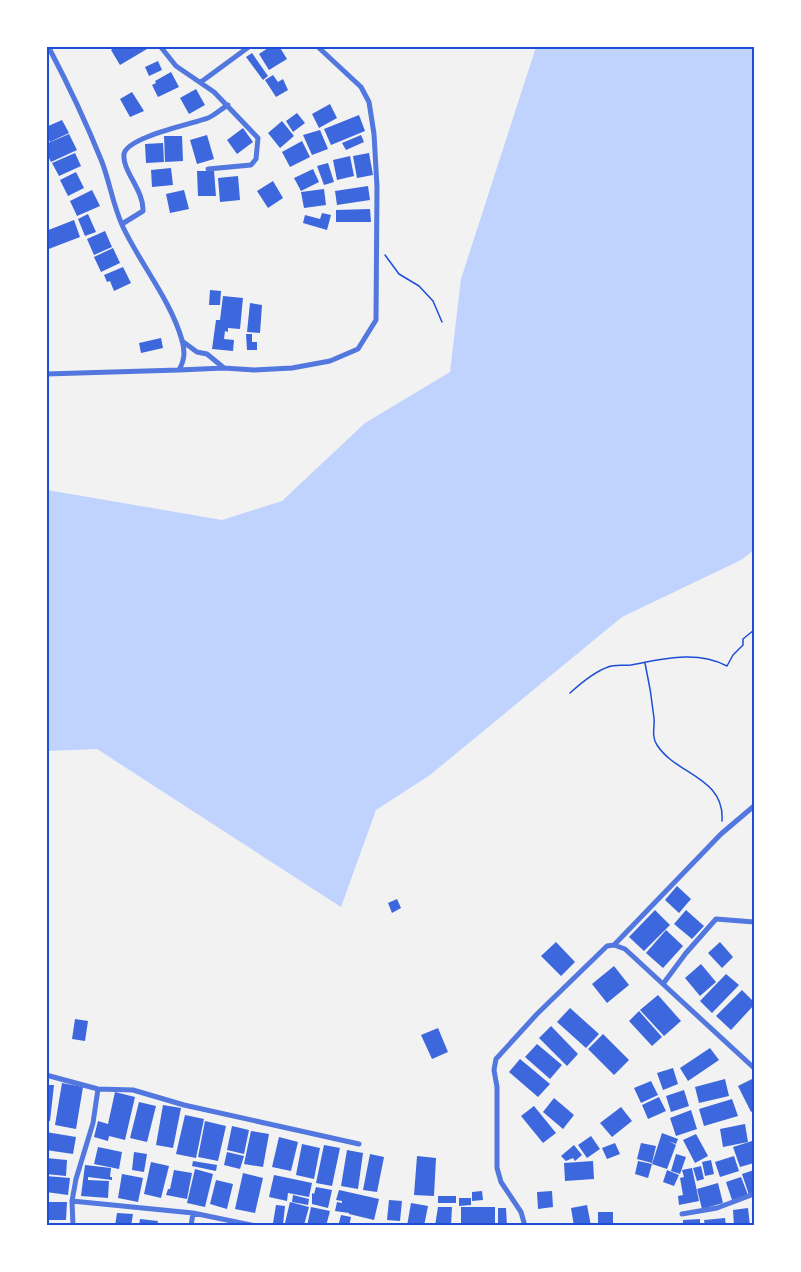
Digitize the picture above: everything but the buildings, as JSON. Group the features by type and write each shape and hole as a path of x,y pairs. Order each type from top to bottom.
{"street":[{"path":"48,46 82,113 122,224 137,256 165,302 182,341 185,359 179,370"},
{"path":"160,46 176,66 201,82 228,105 258,138 256,159 251,165 208,169"},
{"path":"201,82 250,46"},
{"path":"46,374 292,368 330,361 358,349 376,320 376,153 369,102 361,87 317,46"},
{"path":"122,224 143,211 143,201 125,163 124,151 128,146 148,137 210,117 228,105"},
{"path":"182,341 197,352 207,354 224,368"},
{"path":"614,945 722,834 754,806"},
{"path":"663,984 716,919 754,922"},
{"path":"525,1226 512,1196 501,1182 497,1168 497,1087 494,1070 496,1059 537,1014 607,946 614,945 625,949 754,1068"},
{"path":"46,1075 99,1089 133,1090 184,1105 359,1144"},
{"path":"73,1226 72,1201 79,1165 93,1122 99,1089"},
{"path":"682,1214 717,1208 754,1194"},
{"path":"72,1201 193,1213 256,1226"},
{"path":"191,1226 193,1213"}],"path":[{"path":"377,244 399,274 419,286 433,301 442,322"},
{"path":"570,693 583,681 610,666 628,665 658,658 696,657 710,658 727,666 733,655 743,645 743,639 754,630"},
{"path":"645,662 650,684 655,722 653,735 656,744 666,756 692,772 720,800 723,810 722,834"}],"water":[{"path":"536,47 754,47 754,550 741,560 622,617 430,775 376,810 341,907 97,749 47,751 47,490 222,520 282,501 365,423 450,372 461,279"}]}
